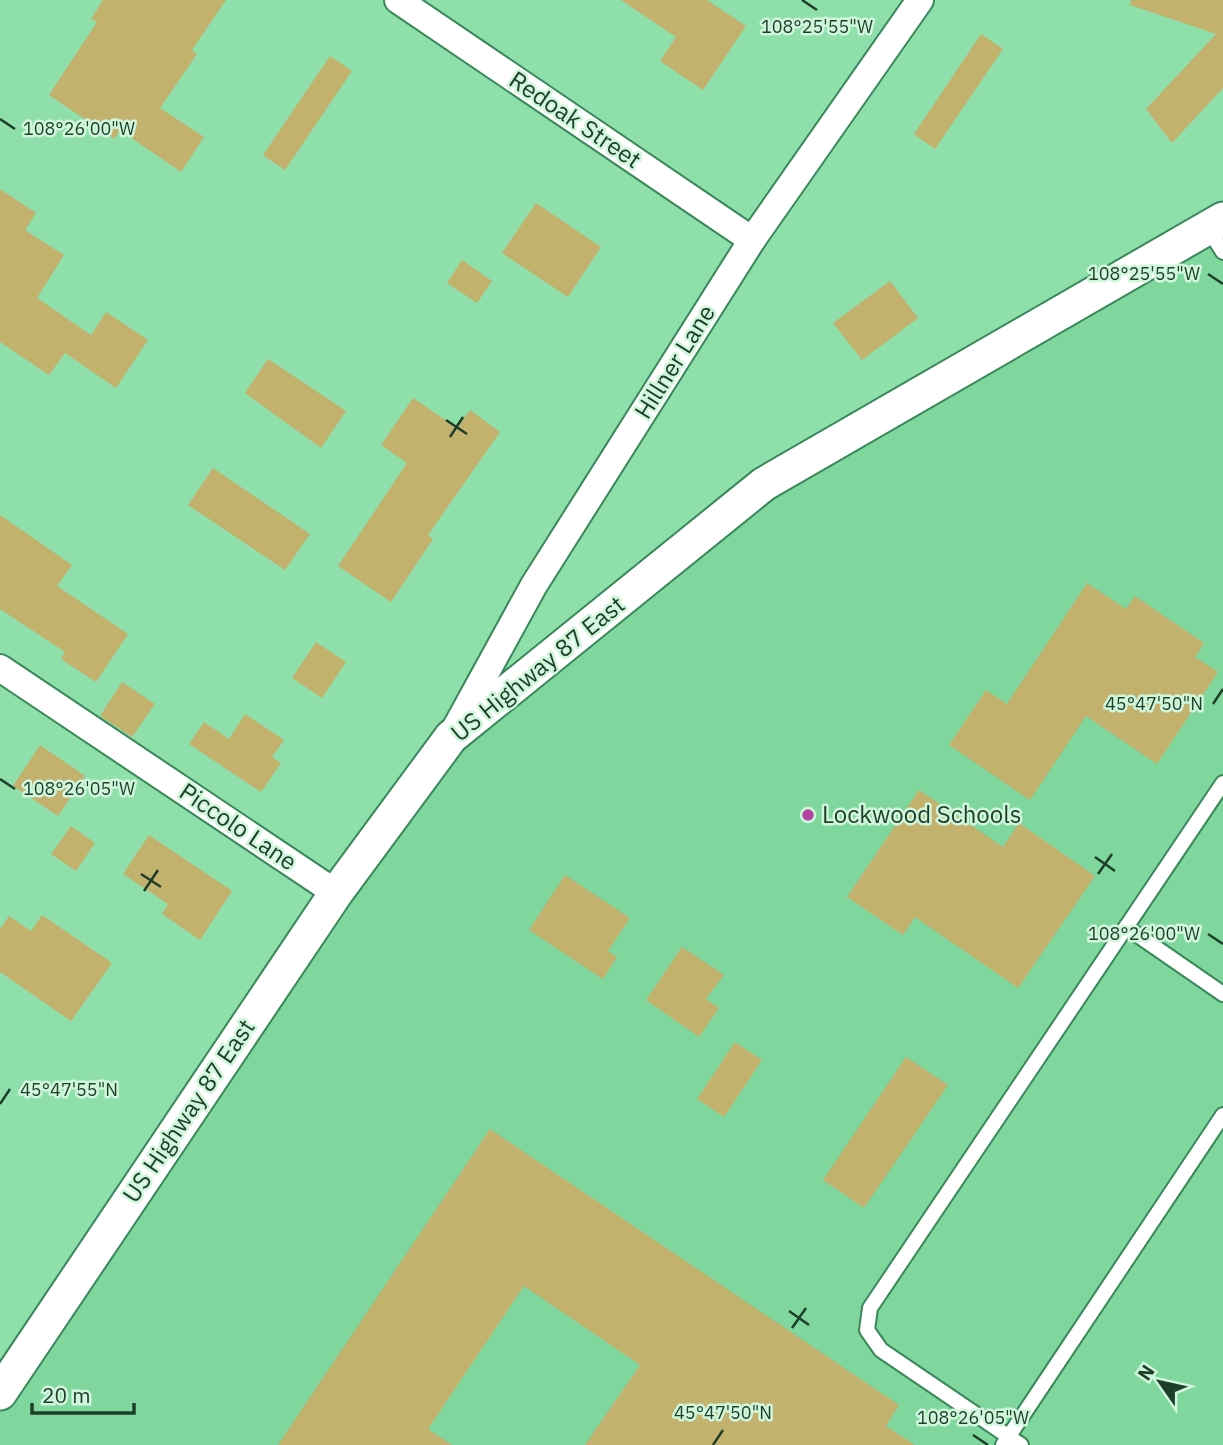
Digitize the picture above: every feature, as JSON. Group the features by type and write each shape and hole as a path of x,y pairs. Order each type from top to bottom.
{"street":[{"name":"Redoak Street","path":"398,0 752,240"},
{"name":"Hillner Lane","path":"451,737 534,585 752,240 920,0"},
{"name":"US Highway 87 East","path":"0,1393 336,893 451,737 764,484 1218,233"},
{"name":"Piccolo Lane","path":"0,668 336,893"}],"lane":[{"path":"1223,783 870,1308 867,1329 881,1350 1011,1442 1223,1115"},
{"path":"1126,928 1223,994"}],"shaded area":[{"name":"Lockwood Schools","path":"1223,214 1223,1445 0,1445 0,1388 451,737 764,484"}],"building":[{"path":"103,0 226,0 192,50 197,54 160,108 204,137 181,172 120,130 114,139 49,95 97,22 91,19"},
{"path":"621,0 707,0 746,26 703,90 660,61 676,37"},
{"path":"1131,0 1223,0 1223,88 1172,143 1146,109 1216,34 1130,5"},
{"path":"981,34 1003,49 935,149 914,134"},
{"path":"330,56 352,71 285,170 263,155"},
{"path":"0,189 36,213 25,230 64,255 37,298 91,335 106,312 148,340 116,388 65,353 49,375 0,342"},
{"path":"536,203 601,247 568,297 502,253"},
{"path":"462,260 492,281 477,303 447,283"},
{"path":"890,281 918,318 862,360 833,323"},
{"path":"268,359 346,411 321,448 245,393"},
{"path":"413,398 457,428 470,410 500,432 428,535 433,539 391,602 338,566 407,463 381,445"},
{"path":"213,468 310,534 285,570 188,505"},
{"path":"0,515 72,565 57,586 128,634 96,682 61,659 65,652 0,609"},
{"path":"1087,583 1126,609 1135,596 1204,643 1195,657 1218,672 1157,764 1086,716 1030,800 949,745 986,690 1007,704"},
{"path":"316,642 346,662 322,698 292,678"},
{"path":"122,682 155,704 132,737 100,716"},
{"path":"245,714 284,740 272,757 281,763 261,792 189,744 204,722 229,739"},
{"path":"40,745 85,776 58,816 13,786"},
{"path":"919,790 1003,847 1019,823 1095,876 1018,988 915,917 903,935 847,897"},
{"path":"71,826 95,843 76,871 51,854"},
{"path":"149,835 232,891 200,940 162,914 168,904 123,874"},
{"path":"565,875 630,918 608,951 617,957 603,979 529,930"},
{"path":"42,915 112,963 71,1021 0,972 0,929 9,916 31,931"},
{"path":"682,947 724,975 706,999 719,1008 699,1037 646,1000"},
{"path":"735,1042 762,1060 724,1117 697,1099"},
{"path":"906,1057 948,1085 864,1208 823,1180"},
{"path":"490,1129 899,1405 886,1426 915,1445 585,1445 640,1365 524,1286 428,1429 452,1445 278,1445"}],"place":[{"name":"Lockwood Schools","path":"808,815"}]}
